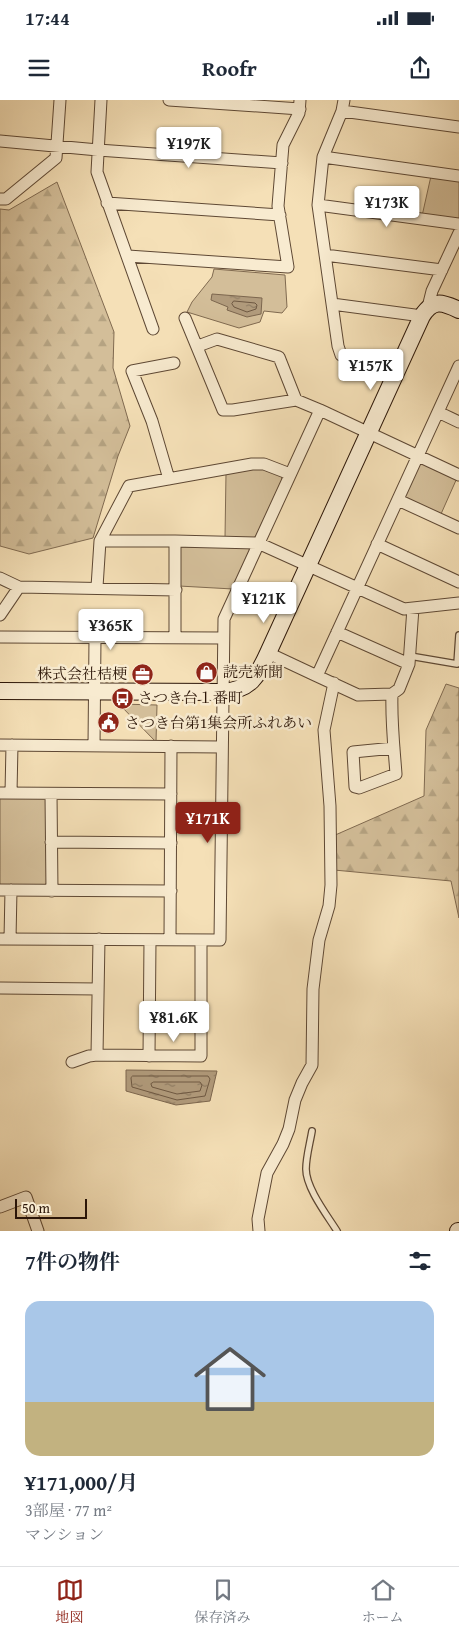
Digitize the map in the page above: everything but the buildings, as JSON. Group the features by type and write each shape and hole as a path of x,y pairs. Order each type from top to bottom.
{"street":[{"path":"0,199 6,199 56,158 60,100"},
{"path":"101,100 97,172 153,329"},
{"path":"128,256 288,267 278,206 283,145 299,113 300,105 169,100"},
{"path":"401,363 341,354 318,205 323,157 343,106 459,127"},
{"path":"0,142 282,163"},
{"path":"323,157 459,176"},
{"path":"107,203 280,215"},
{"path":"318,205 459,224"},
{"path":"0,690 222,692 235,691 252,682 268,653 425,312 432,291 442,270 455,251 459,233"},
{"path":"325,255 442,270"},
{"path":"332,304 425,312 435,304 442,303 459,310"},
{"path":"185,318 223,410 296,400 459,475"},
{"path":"198,346 217,339 279,357 296,400"},
{"path":"169,479 152,421 132,370 174,363"},
{"path":"317,676 459,368"},
{"path":"171,891 5,890 5,939 220,940 223,623 320,410"},
{"path":"438,412 459,422"},
{"path":"98,588 100,541 129,486 252,464 264,464 290,474"},
{"path":"398,500 459,528"},
{"path":"100,541 258,543 404,609 459,603"},
{"path":"175,541 175,638"},
{"path":"378,544 459,582"},
{"path":"0,578 19,587 176,590"},
{"path":"0,615 19,587"},
{"path":"268,653 358,695 392,694 399,689 409,660 413,608"},
{"path":"337,632 409,660"},
{"path":"0,637 222,638"},
{"path":"94,746 95,638"},
{"path":"259,1231 258,1219 267,1173 283,1144 289,1129 295,1100 312,1064 313,989 319,940 329,906 332,885 330,806 324,730 334,683"},
{"path":"392,694 391,720 394,748 396,774 359,788 355,787 353,752 394,748"},
{"path":"171,794 6,793 6,745 221,747"},
{"path":"170,940 171,746"},
{"path":"51,794 52,890"},
{"path":"51,842 171,843"},
{"path":"98,1055 99,939"},
{"path":"149,1056 150,940"},
{"path":"72,1062 98,1055 201,1056 201,941"},
{"path":"0,988 98,989"},
{"path":"0,1207 26,1197 38,1231"}],"lane":[{"path":"409,660 457,664 459,635"},
{"path":"312,1131 306,1169 307,1179 337,1231"}],"green space":[{"path":"431,176 459,180 459,221 422,216"},
{"path":"57,182 114,332 113,368 130,426 118,456 93,538 29,554 0,546 0,209 9,210"},
{"path":"214,269 285,275 287,307 282,313 264,311 260,322 239,328 187,312 192,302 212,277"},
{"path":"423,462 457,478 441,514 407,499 405,496 419,464"},
{"path":"243,469 264,469 281,475 282,480 256,536 253,538 225,537 226,473"},
{"path":"181,547 248,547 250,551 233,589 179,586 178,549"},
{"path":"446,684 459,688 459,918 451,881 334,870 333,836 424,796 426,730"},
{"path":"119,704 157,705 156,742"},
{"path":"0,796 46,796 48,884 44,887 0,886"}],"water":[{"path":"212,294 262,298 261,314 247,317 227,310 228,307 211,300"},
{"path":"126,1070 217,1071 210,1101 176,1105 126,1091"}],"place":[{"name":"読売新聞","path":"207,672"},
{"name":"株式会社桔梗","path":"143,674"},
{"name":"さつき台１番町","path":"122,698"},
{"name":"さつき台第1集会所ふれあい","path":"109,723"}]}
